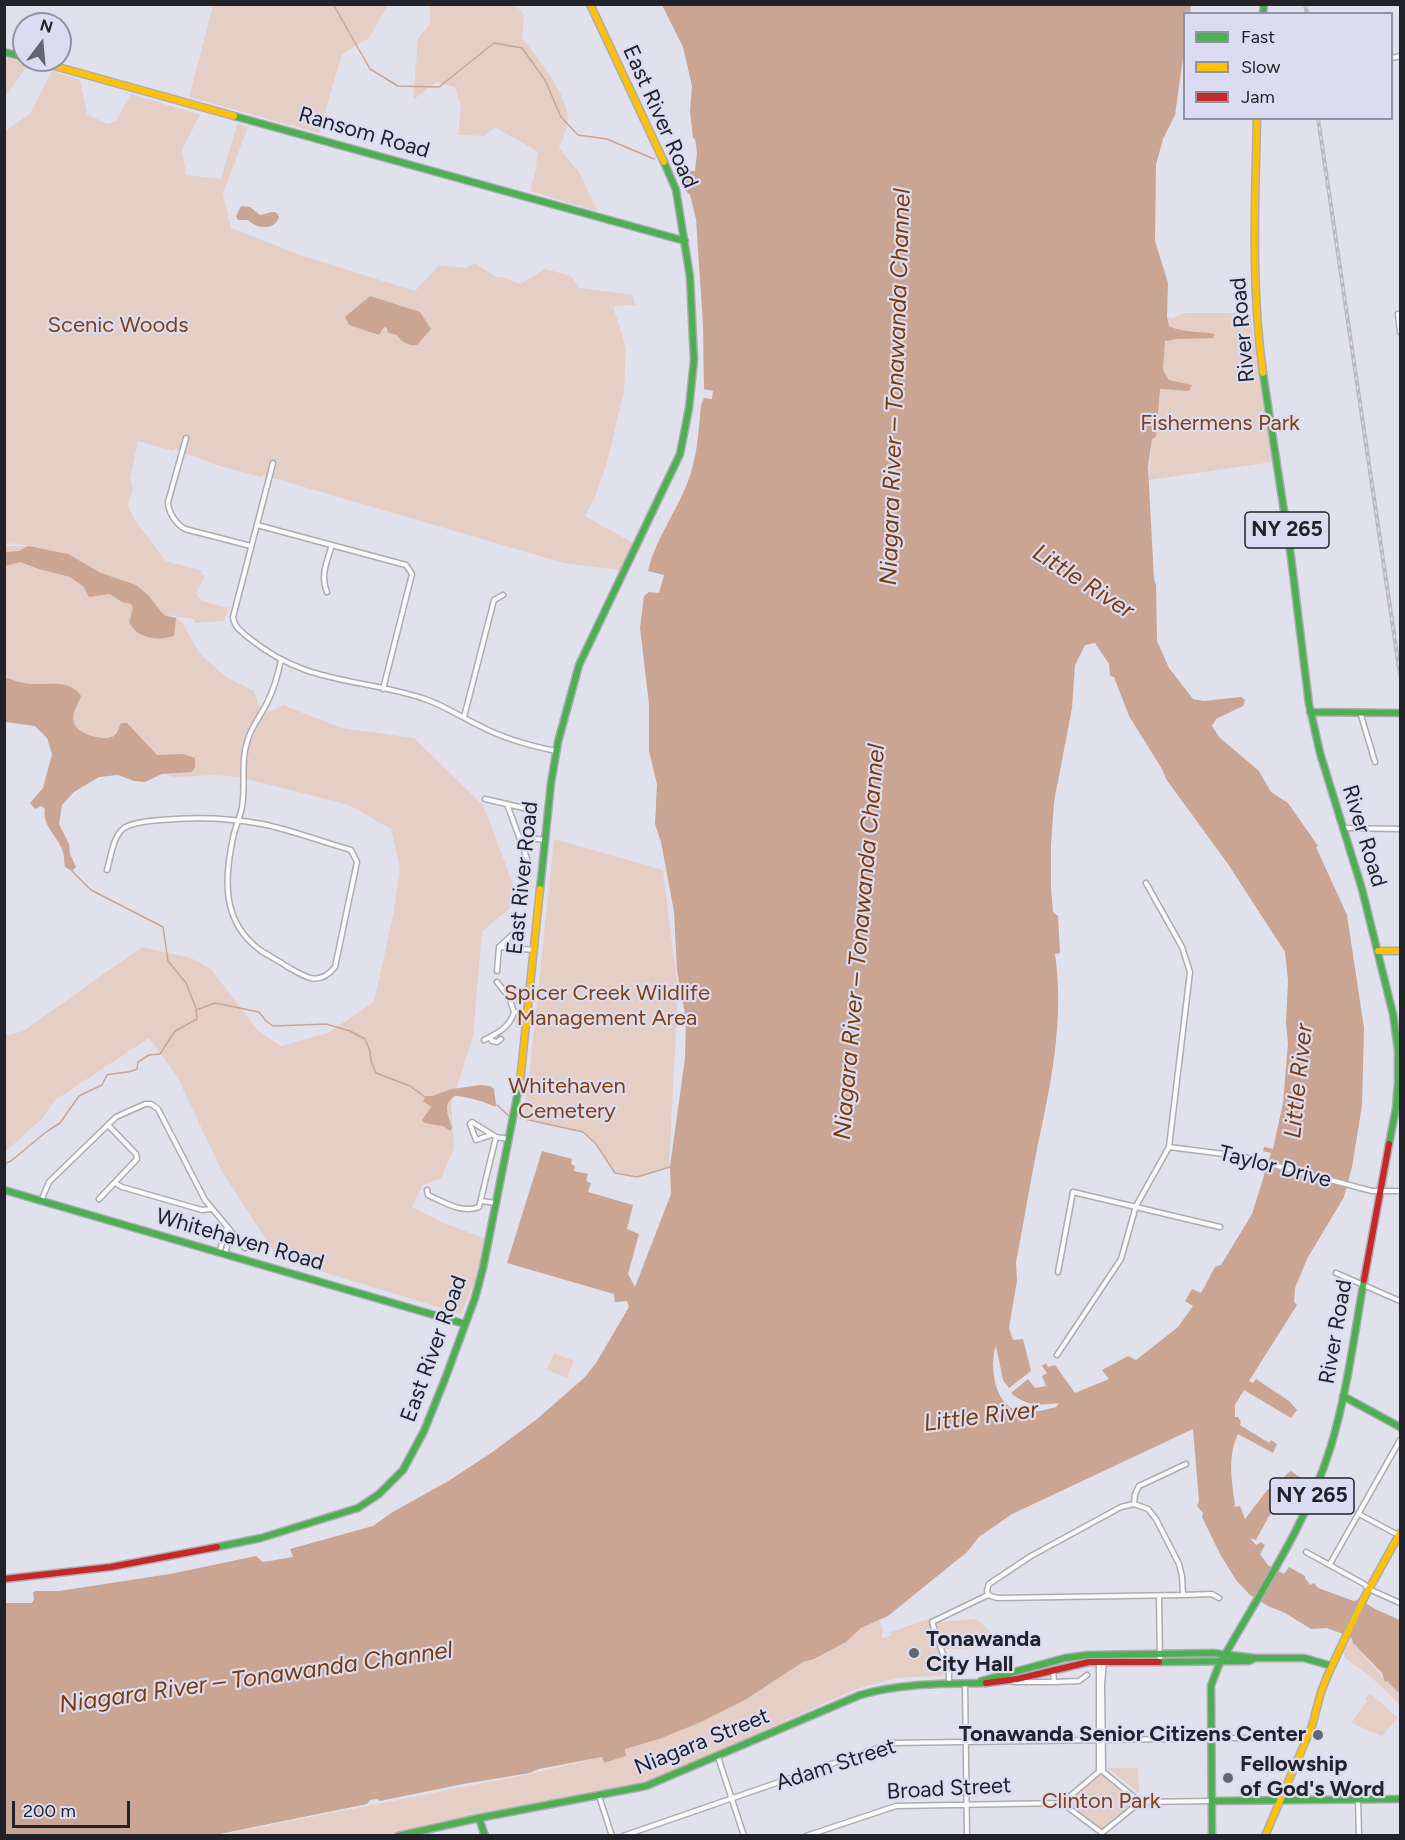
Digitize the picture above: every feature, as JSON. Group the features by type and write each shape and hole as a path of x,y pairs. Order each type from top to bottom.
{"main road":[{"name":"East River Road","path":"4,1579 111,1568 218,1548 302,1527 358,1508 386,1488 410,1460 465,1324 477,1291 522,1073 556,751 575,677 666,486 682,446 690,408 694,352 693,319 685,241 674,183 590,4"},
{"name":"Ransom Road","path":"72,71 685,241"},
{"name":"River Road","path":"1223,1658 1289,1541 1320,1476 1335,1430 1398,1083 1397,1036 1378,951 1310,712 1291,557 1257,330 1254,285 1257,120"},
{"path":"1310,712 1401,712"},
{"path":"1378,951 1401,951"},
{"path":"1398,1083 1401,1090"},
{"name":"Whitehaven Road","path":"4,1190 465,1324"},
{"path":"1343,1396 1401,1427"},
{"path":"1264,1836 1308,1737 1323,1687 1332,1666 1364,1598 1400,1535"},
{"name":"Niagara Street","path":"981,1681 1065,1658 1248,1656 1307,1659 1332,1666"},
{"name":"Niagara Street","path":"398,1836 646,1786 879,1688 903,1684 1010,1681 1102,1658"},
{"name":"NY 265","path":"1212,1836 1211,1686 1223,1658"},
{"path":"1212,1801 1401,1799"},
{"path":"480,1818 485,1836"}],"street":[{"path":"1399,314 1401,332"},
{"path":"186,438 168,501 170,511 182,527 252,546"},
{"path":"273,463 233,621 237,627 256,644 281,660 318,675 423,698 507,738 556,751"},
{"path":"257,525 406,565 412,574 383,689"},
{"path":"327,592 324,585 324,574 332,545"},
{"path":"464,717 494,600 503,595"},
{"path":"107,870 117,837 123,829 131,825 183,819 238,821 264,824 351,850 357,862 334,967 328,976 318,979 305,977 259,949 239,929 229,906 227,880 234,835 238,821 243,798 243,760 246,744 272,693 281,660"},
{"path":"1360,712 1375,762"},
{"path":"485,799 528,809"},
{"path":"507,804 529,864"},
{"path":"1344,828 1401,829"},
{"path":"519,837 545,840"},
{"path":"1057,1354 1121,1259 1136,1206 1170,1147 1190,972 1182,947 1146,883"},
{"path":"497,971 499,947 523,925"},
{"path":"499,947 534,950"},
{"path":"484,1040 499,1032 513,1018 513,1004 497,982"},
{"path":"514,1012 528,1013"},
{"path":"499,1032 506,1044"},
{"path":"490,1037 492,1041 497,1042 501,1039"},
{"path":"41,1201 49,1182 108,1125 123,1113 145,1104 155,1106 211,1209 245,1248"},
{"path":"491,1135 476,1140 470,1124 472,1122 496,1137 510,1139"},
{"path":"99,1199 135,1163 137,1157 108,1125"},
{"path":"426,1190 428,1195 460,1209 471,1210 479,1206 496,1137"},
{"name":"Taylor Drive","path":"1170,1147 1220,1153 1263,1162 1354,1187 1401,1191"},
{"path":"115,1183 201,1210 211,1209"},
{"path":"1058,1272 1073,1192 1220,1227"},
{"path":"482,1201 496,1203"},
{"path":"222,1254 227,1227"},
{"path":"222,1254 231,1232"},
{"path":"1336,1273 1401,1301"},
{"path":"1330,1564 1401,1440"},
{"path":"1134,1504 1139,1485 1186,1464"},
{"path":"988,1595 989,1584 1031,1556 1121,1507 1134,1504 1148,1509 1156,1519 1179,1564 1183,1595"},
{"path":"1359,1514 1400,1535"},
{"path":"1306,1552 1370,1589 1401,1603"},
{"path":"949,1683 949,1672 932,1622 988,1595 997,1599 1212,1594 1219,1598"},
{"path":"1159,1596 1160,1658"},
{"path":"1101,1771 1102,1658"},
{"path":"1053,1669 1054,1682"},
{"name":"Niagara Street","path":"1010,1681 1019,1683 1079,1681 1087,1675"},
{"path":"965,1683 967,1836"},
{"name":"Adam Street","path":"623,1836 892,1743 1308,1737"},
{"path":"718,1756 744,1836"},
{"path":"1101,1771 1140,1802 1212,1801"},
{"path":"1101,1771 1062,1803 1102,1834 1140,1802"},
{"path":"599,1796 612,1836"},
{"path":"1358,1799 1359,1836"},
{"name":"Broad Street","path":"806,1836 896,1806 1062,1803"}],"green space":[{"path":"213,4 388,5 369,38 342,54 319,133 189,97"},
{"path":"430,5 515,5 524,14 522,38 554,82 567,111 567,125 559,148 579,172 597,211 530,191 538,152 495,127 484,136 458,135 461,108 455,87 436,82 413,100 418,38 430,24"},
{"path":"4,57 12,59 12,72 22,72 5,97"},
{"name":"Scenic Woods","path":"51,72 55,72 80,80 87,114 107,124 116,121 131,94 200,115 182,150 186,175 221,179 237,124 248,127 223,194 231,228 303,256 415,291 439,265 465,268 475,263 496,277 506,278 520,284 545,269 571,276 579,288 633,295 635,305 613,306 626,348 624,391 608,459 595,497 585,516 635,544 627,562 625,561 619,570 564,563 263,475 261,477 223,467 174,449 173,451 138,441 130,479 133,488 128,505 136,522 166,561 202,571 201,574 205,576 196,594 202,601 228,608 224,621 195,623 193,619 169,615 182,622 200,654 226,677 254,691 260,708 269,712 283,705 341,728 414,738 483,805 519,900 482,932 473,1036 451,1105 454,1148 441,1178 423,1185 412,1207 442,1222 486,1239 475,1281 461,1314 278,1258 221,1170 177,1076 149,1038 54,1101 43,1118 5,1152 5,1033 9,1035 23,1031 142,947 191,958 211,969 258,1031 281,1046 328,1033 374,1002 393,915 400,868 391,829 349,805 239,777 214,775 175,777 114,762 5,713 5,546 36,546 5,543 4,132 30,114"},
{"name":"Fishermens Park","path":"1185,313 1250,313 1272,462 1149,480 1152,439 1156,437 1159,389 1189,391 1191,385 1169,380 1163,370 1165,341 1200,331 1179,331 1169,326 1167,317 1173,318"},
{"name":"Spicer Creek Wildlife Management Area","path":"554,839 663,870 678,991 669,1167 637,1177 615,1172 597,1144 583,1132 523,1118"},
{"path":"554,1353 574,1361 567,1378 547,1370"},
{"path":"940,1615 941,1622 976,1619 989,1630 989,1648 942,1649 952,1675 897,1678 856,1689 652,1781 387,1835 215,1836 535,1773 602,1757 605,1763 626,1756 624,1749 701,1722 745,1700 803,1662 814,1659 846,1642 861,1628 879,1620 883,1630 881,1639 892,1635 891,1632"},
{"path":"1350,1639 1386,1681 1399,1692 1400,1705 1370,1676 1345,1658 1344,1652"},
{"path":"1370,1693 1398,1718 1382,1736 1351,1723"},
{"path":"1108,1768 1138,1768 1139,1793"},
{"name":"Clinton Park","path":"1099,1775 1104,1775 1133,1798 1133,1805 1100,1830 1069,1806 1069,1799"}],"water":[{"path":"662,5 1191,5 1190,12 1183,12 1183,58 1175,115 1163,139 1156,165 1155,241 1168,283 1169,326 1186,331 1215,334 1213,338 1165,341 1163,370 1169,380 1192,385 1189,391 1160,389 1156,437 1152,439 1148,467 1156,584 1157,641 1169,668 1193,699 1204,701 1241,697 1245,700 1243,706 1216,719 1212,726 1219,737 1259,771 1271,792 1288,803 1318,846 1316,847 1347,915 1364,1028 1362,1106 1352,1167 1344,1197 1307,1259 1295,1288 1294,1302 1297,1305 1249,1381 1253,1383 1256,1379 1289,1401 1297,1410 1291,1418 1244,1390 1235,1405 1235,1417 1238,1417 1240,1425 1269,1443 1271,1440 1277,1444 1273,1453 1238,1434 1231,1460 1235,1505 1233,1507 1240,1506 1245,1519 1268,1489 1274,1492 1291,1471 1301,1478 1288,1502 1281,1504 1269,1516 1256,1540 1250,1538 1256,1545 1261,1542 1265,1545 1260,1554 1268,1565 1284,1574 1289,1567 1305,1576 1310,1585 1314,1583 1318,1588 1354,1601 1359,1599 1400,1620 1400,1694 1387,1681 1385,1682 1382,1673 1353,1643 1351,1637 1327,1628 1311,1629 1250,1595 1236,1580 1220,1554 1202,1517 1203,1513 1197,1506 1199,1501 1193,1429 1012,1514 979,1537 967,1552 888,1616 861,1628 846,1642 814,1659 803,1662 745,1700 701,1722 659,1739 625,1749 626,1756 604,1763 602,1757 380,1801 370,1800 367,1804 215,1835 5,1836 5,1603 32,1603 35,1591 59,1591 170,1574 256,1556 263,1562 293,1557 290,1549 373,1526 391,1513 450,1480 537,1419 584,1378 596,1363 629,1307 627,1301 615,1302 614,1294 507,1263 542,1151 572,1159 571,1164 575,1166 574,1171 588,1174 586,1181 591,1183 588,1192 633,1205 627,1229 639,1234 628,1274 635,1287 671,1194 670,1167 685,1058 686,1019 677,971 674,912 661,842 655,824 657,784 649,751 649,704 640,628 644,596 649,592 659,593 664,575 648,571 652,557 689,479 696,450 701,405 704,398 712,399 713,391 704,389 703,325 696,219 690,195 681,186 684,171 695,171 697,152 690,111 692,86 683,47","holes":["1095,643 1109,664 1110,676 1114,677 1129,716 1166,779 1228,864 1285,952 1288,980 1286,1024 1288,1043 1283,1103 1273,1149 1264,1147 1263,1151 1271,1153 1252,1214 1221,1265 1215,1267 1201,1293 1192,1289 1185,1301 1193,1306 1178,1327 1136,1360 1128,1356 1102,1370 1109,1379 1075,1393 1055,1365 1048,1367 1046,1363 1042,1366 1047,1373 1042,1376 1046,1386 1035,1388 1028,1379 1011,1393 1028,1403 1059,1403 1056,1407 1024,1412 1011,1408 1004,1401 996,1384 993,1363 996,1346 1003,1380 1009,1388 1031,1371 1023,1339 1013,1340 1009,1328 1017,1281 1016,1262 1051,1079 1057,1029 1058,979 1055,954 1060,953 1058,916 1053,912 1051,888 1054,802 1072,708 1075,665 1085,645"]},
{"path":"241,206 250,207 260,215 275,212 279,217 274,225 261,227 248,220 238,220 236,216"},
{"path":"370,296 420,312 431,329 417,345 414,345 403,342 397,335 388,333 387,328 384,327 379,335 349,325 345,317"},
{"path":"28,546 68,554 101,573 136,585 148,595 162,613 176,618 174,636 155,638 137,632 129,622 133,608 131,604 122,602 110,594 89,597 83,586 70,577 20,562 5,566 5,552 19,551"},
{"path":"4,677 25,683 59,684 71,687 81,696 73,719 80,731 99,738 111,737 116,734 121,723 127,723 157,755 183,754 195,758 195,767 192,772 162,774 145,782 118,775 99,777 74,792 62,805 59,824 69,844 70,854 76,867 72,871 65,867 62,849 45,819 45,809 41,806 35,809 30,803 43,788 52,754 47,738 35,726 5,722"},
{"path":"481,1085 494,1089 495,1107 455,1096 447,1106 452,1128 450,1131 443,1126 424,1123 422,1120 431,1107 423,1101 426,1096"}],"waterway":[{"path":"333,4 370,69 398,86 439,87 494,43 522,48 545,80 561,117 578,135 607,139 654,159"},
{"path":"72,871 91,890 163,927 168,961 186,983 196,1008"},
{"path":"4,1164 60,1123 79,1096 102,1085 107,1075 133,1071 137,1069 138,1062 149,1055 160,1054 175,1031 197,1019 196,1010 215,1003 259,1012 273,1026 326,1024 350,1031 365,1039 376,1073 410,1086 425,1097"},
{"path":"497,1105 509,1116"},
{"path":"520,1118 583,1132 596,1144 615,1173 637,1177 670,1167"}],"railway":[{"path":"1305,4 1307,12"},
{"path":"1318,120 1400,675"}],"traffic: fast":[{"path":"1263,12 1264,4"},
{"path":"4,52 12,54"},
{"path":"234,116 685,241"},
{"path":"540,889 551,783 558,742 579,665 680,454 689,408 694,360 690,277 676,190 664,162"},
{"path":"1263,373 1291,557 1309,704 1320,753 1362,889 1393,1014 1398,1050 1398,1083 1389,1144"},
{"path":"1310,712 1400,713"},
{"path":"217,1547 261,1538 358,1508 379,1494 403,1470 424,1431 475,1298 520,1082"},
{"path":"4,1190 465,1324"},
{"path":"1212,1836 1211,1686 1218,1667 1294,1533 1320,1478 1341,1407 1364,1280"},
{"path":"1343,1396 1400,1427"},
{"path":"981,1681 1065,1658 1088,1655 1213,1653 1255,1658"},
{"path":"1159,1662 1304,1658 1332,1666"},
{"path":"398,1836 646,1786 860,1695 907,1686 986,1683"},
{"path":"1212,1801 1400,1799"},
{"path":"479,1818 485,1836"}],"traffic: slow":[{"path":"590,4 664,162"},
{"path":"72,71 234,116"},
{"path":"1257,120 1255,278 1263,373"},
{"path":"520,1082 540,889"},
{"path":"1378,951 1400,951"},
{"path":"1265,1836 1312,1726 1329,1672 1364,1598 1400,1533"}],"traffic: jam":[{"path":"1364,1280 1389,1144"},
{"path":"4,1579 111,1567 217,1547"},
{"path":"986,1683 1017,1679 1089,1662 1159,1662"}],"place":[{"name":"Tonawanda City Hall","path":"914,1653"},
{"name":"Tonawanda Senior Citizens Center","path":"1318,1735"},
{"name":"Fellowship of God's Word","path":"1228,1778"}],"water label":[{"name":"Niagara River – Tonawanda Channel","path":"896,387"},
{"name":"Little River","path":"1083,582"},
{"name":"Niagara River – Tonawanda Channel","path":"860,942"},
{"name":"Little River","path":"1299,1081"},
{"name":"Little River","path":"981,1417"},
{"name":"Niagara River – Tonawanda Channel","path":"256,1678"}],"park label":[{"name":"Whitehaven Cemetery","path":"567,1100"}]}
